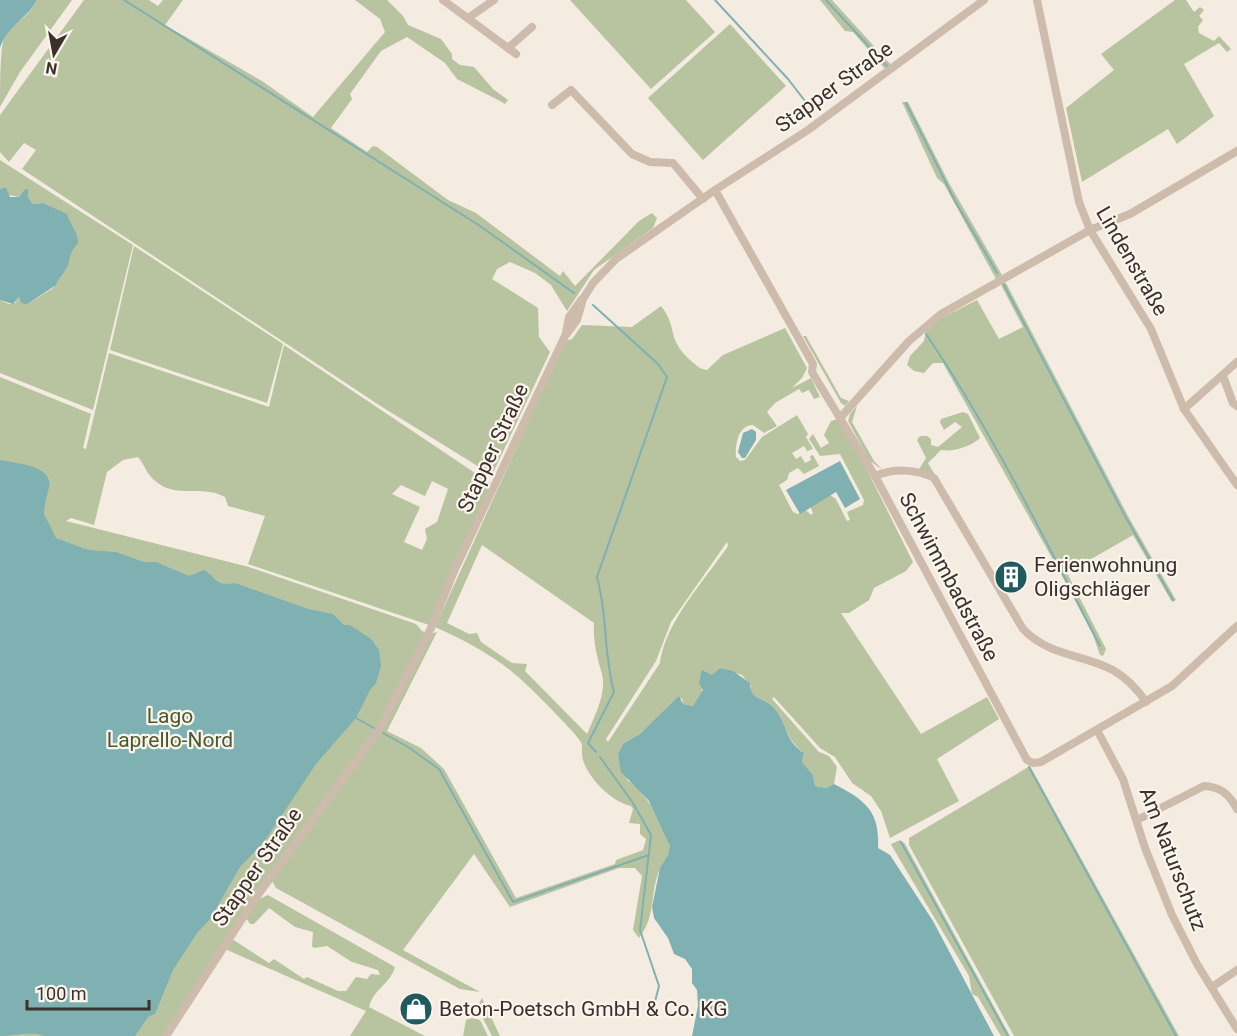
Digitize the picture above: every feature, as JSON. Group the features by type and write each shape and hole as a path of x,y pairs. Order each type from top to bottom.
{"street":[{"path":"443,0 516,54"},
{"path":"468,18 494,0"},
{"name":"Stapper Straße","path":"166,1036 255,899 380,728 431,628 455,570 565,336 578,320 583,299 608,266 715,190 808,130 984,0"},
{"name":"Lindenstraße","path":"1037,0 1079,202 1090,230 1151,329 1184,409 1228,477 1237,485"},
{"path":"508,48 532,27"},
{"path":"552,105 571,90 632,154 650,162 672,164 703,199"},
{"path":"840,418 909,341 935,319 1090,230 1130,214 1237,151"},
{"name":"Schwimmbadstraße","path":"715,190 813,364 812,372 875,476 1027,760 1033,763 1041,762 1172,686 1237,626"},
{"path":"1184,409 1237,362"},
{"path":"1223,376 1233,403 1237,406"},
{"path":"875,476 900,471 919,472 934,478 1016,620 1028,633 1052,650 1098,661 1110,667 1137,688 1146,702"},
{"name":"Am Naturschutz","path":"1097,730 1123,780 1172,915 1237,1029"},
{"path":"1137,820 1204,786 1215,787 1226,792 1237,809"},
{"path":"1212,987 1237,970"}],"green space":[{"path":"37,0 72,0 20,72 0,107 4,37 30,11"},
{"path":"84,0 149,0 158,6 163,0 183,0 165,25 262,81 313,117 385,32 380,19 355,0 387,0 403,16 408,25 441,39 452,54 452,59 460,65 474,67 493,89 508,100 505,104 457,79 445,63 407,37 381,51 350,94 352,99 331,128 367,152 373,146 377,147 448,200 476,213 560,276 563,271 575,286 639,221 652,213 657,218 653,228 594,270 567,311 551,285 535,273 510,262 497,269 492,279 538,308 539,337 550,352 492,475 379,405 22,169 36,150 24,143 9,162 0,152 0,115"},
{"path":"570,0 686,0 715,32 651,89"},
{"path":"820,0 832,0 892,66 886,70 853,32 845,31"},
{"path":"1175,0 1186,0 1194,12 1200,7 1204,10 1199,16 1203,20 1198,27 1199,33 1214,41 1219,36 1231,49 1227,52 1219,43 1184,64 1214,116 1177,144 1168,129 1082,182 1066,108 1114,70 1101,54"},
{"path":"730,24 786,86 703,160 648,98"},
{"path":"902,102 908,102 949,183 1002,275 996,279 944,184 937,178"},
{"path":"0,160 133,245 93,410 0,373 0,300 9,304 15,303 19,297 21,303 26,305 53,288 68,263 68,216 43,203 33,204 28,197 28,189 25,189 19,197 9,195 6,187 0,189"},
{"path":"134,246 283,344 267,403 110,350"},
{"path":"1006,283 1128,516 1176,600 1172,602 1133,535 1067,573 1106,649 1103,656 1100,655 1093,635 1062,576 943,363 933,363 924,373 914,371 907,365 910,356 924,341 926,331 932,323 977,300 999,339 1023,327 1001,285"},
{"path":"661,306 683,352 702,369 707,370 723,355 785,328 807,368 802,378 792,388 811,378 820,397 814,399 809,390 802,393 799,389 775,403 767,412 777,426 764,433 753,425 744,428 738,436 736,457 740,461 745,460 762,437 797,415 808,434 806,437 813,449 807,451 804,446 792,453 796,459 801,456 805,463 811,460 810,456 813,455 819,466 804,474 798,468 789,473 787,480 779,485 793,512 798,514 806,510 811,515 813,513 810,506 830,495 836,499 847,521 850,520 847,512 863,505 864,500 840,454 820,456 809,439 813,434 821,448 829,443 824,435 831,421 838,419 864,464 913,562 906,571 874,588 869,600 849,613 841,613 921,734 987,697 999,719 937,759 959,801 890,838 881,811 871,796 852,783 835,757 820,748 774,697 772,699 819,752 829,756 837,767 834,784 826,788 815,786 813,775 802,762 804,753 793,743 772,706 752,694 751,686 742,675 720,668 702,686 702,695 693,706 683,704 682,698 678,700 640,734 624,743 627,780 640,792 661,821 670,848 657,878 648,921 639,938 633,930 642,876 635,868 619,868 510,907 474,854 403,950 480,992 460,989 276,888 272,881 259,899 268,895 395,967 393,973 374,996 369,1007 425,1036 350,1036 366,1011 225,949 169,1036 0,1036 0,377 91,414 83,448 86,449 109,353 269,407 284,345 493,485 429,625 248,564 265,516 228,506 225,497 216,493 180,491 162,486 152,478 138,457 123,460 107,472 94,525 71,518 66,521 249,567 416,624 422,631 430,634 437,632 387,731 421,748 444,769 516,898 615,864 616,860 643,850 646,839 640,834 640,824 629,823 633,809 631,806 616,800 595,781 583,760 581,742 541,698 498,661 435,627 565,341 572,339 582,325 632,327","holes":["432,481 448,489 437,522 425,529 427,539 422,550 404,542 420,507 392,494 401,485 425,496","727,542 728,546 678,617 663,648 660,663 608,742 606,739 656,661 671,622","482,545 594,623 603,689 587,734 525,671 527,664 512,663 481,642 477,633 469,634 447,623","269,908 295,927 313,932 312,946 314,948 327,946 352,962 378,970 380,975 371,974 367,979 356,977 346,991 338,991 307,977 304,979 274,959 269,963 232,939 246,918 250,924 254,924"]},
{"path":"803,336 806,336 841,398 849,401 845,406 841,403"},
{"path":"857,406 852,422 874,461 883,470 870,461 848,421 850,414"},
{"path":"963,412 968,414 980,438 961,448 941,450 928,463 935,475 918,471 926,458 917,440 920,436 927,436 931,439 931,445 938,447 962,427 955,422 944,430 941,419"},
{"path":"1030,766 1179,1036 1014,1036 909,845 909,838"},
{"path":"900,840 905,844 1010,1036 1001,1036 978,997 972,994 969,976 891,844"},
{"path":"482,998 500,1036 492,1036 477,1007"},
{"path":"472,1018 480,1020 488,1036 463,1036 466,1020"}],"water":[{"path":"0,0 37,0 28,13 7,34 0,48"},
{"path":"6,187 10,197 19,197 25,189 28,189 28,197 33,204 43,203 67,214 78,239 66,269 56,285 26,305 21,303 19,297 13,304 0,300 0,189"},
{"path":"752,429 756,432 756,440 745,458 742,458 738,452 743,433"},
{"name":"Lago Laprello-Nord","path":"0,460 31,466 45,474 49,480 49,487 44,514 56,538 88,550 116,552 144,562 156,562 189,576 204,570 223,584 235,583 308,609 333,614 344,625 350,625 371,639 379,650 381,666 376,683 356,718 316,764 264,842 240,867 210,919 197,933 173,970 155,1014 148,1017 135,1036 29,1034 0,1036"},
{"path":"840,461 860,499 845,508 836,492 800,514 786,490"},
{"path":"720,668 733,671 750,683 752,693 778,713 789,737 804,753 802,762 813,775 815,786 826,788 834,784 868,808 876,825 878,848 890,855 933,921 994,1036 692,1036 698,1006 697,990 692,983 692,969 685,959 674,954 668,938 654,918 652,907 660,868 668,855 670,846 649,801 621,772 618,754 624,743 640,734 679,696 683,704 693,706 703,690 699,683 702,670 712,675"}],"waterway":[{"path":"124,0 480,226 574,293"},
{"path":"715,0 788,79 812,110"},
{"path":"826,0 887,66"},
{"path":"906,103 955,201 997,273"},
{"path":"1003,283 1125,516 1173,600"},
{"path":"593,305 658,364 667,377 597,577 614,692 588,743 596,752"},
{"path":"926,334 996,448 1100,646"},
{"path":"356,718 374,728"},
{"path":"383,733 439,769 513,902 649,855"},
{"path":"600,757 633,803 651,835 640,930 659,986 651,1017"},
{"path":"1029,767 1176,1036"},
{"path":"901,842 1008,1036"}],"place":[{"name":"Ferienwohnung Oligschläger","path":"1011,577"},
{"name":"Beton-Poetsch GmbH & Co. KG","path":"416,1009"}]}
